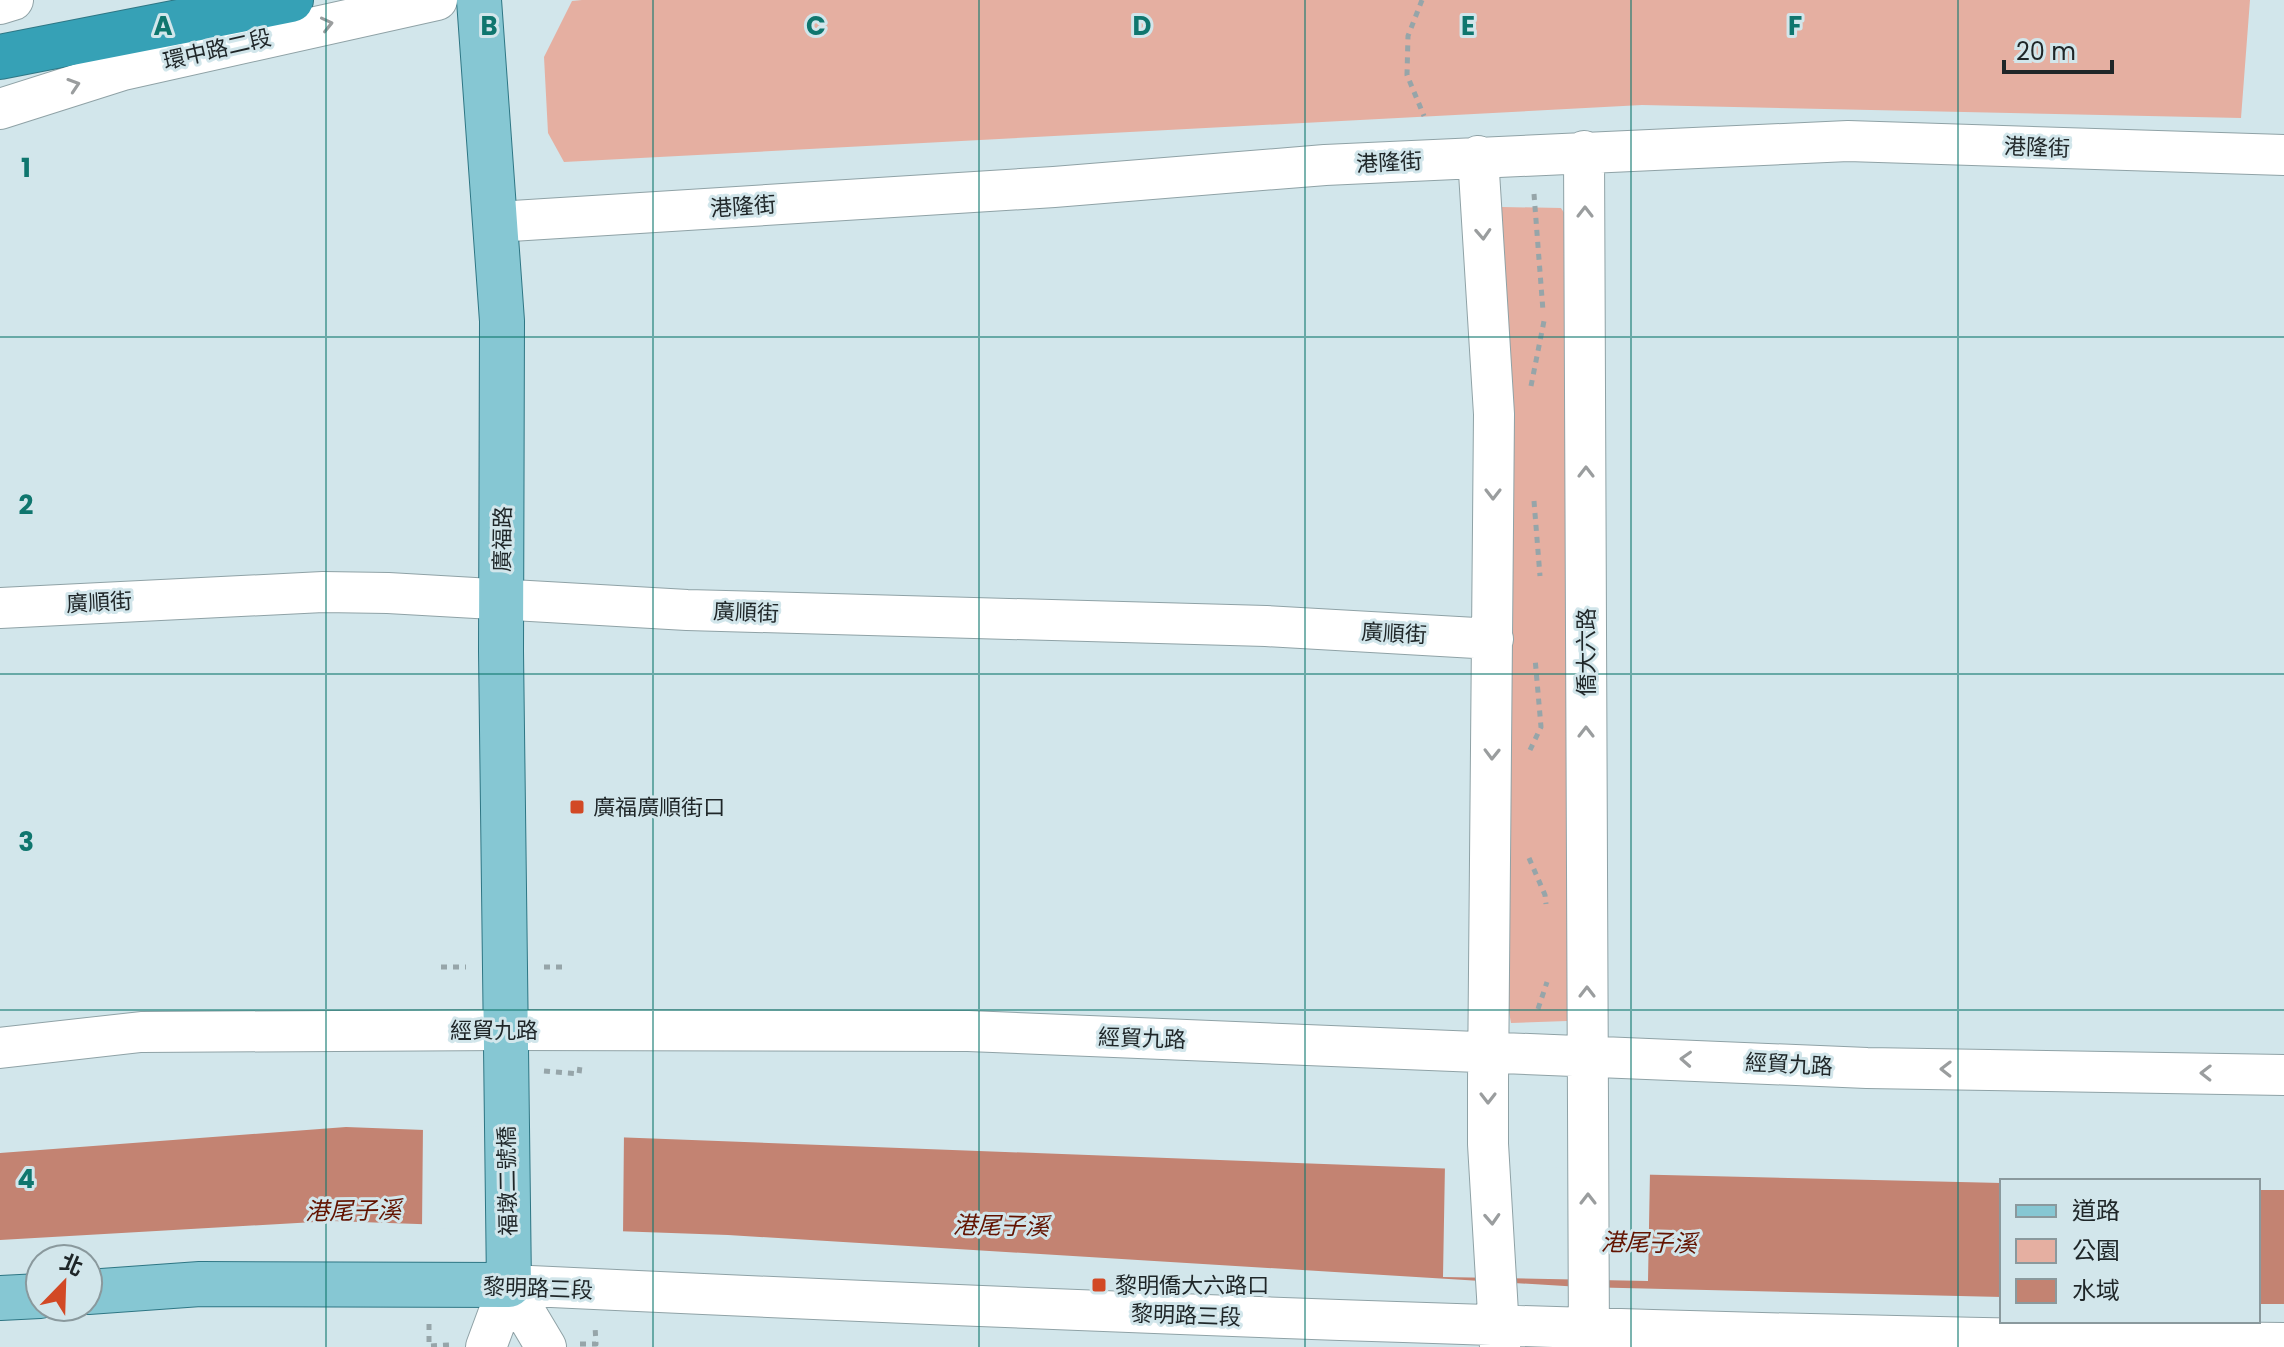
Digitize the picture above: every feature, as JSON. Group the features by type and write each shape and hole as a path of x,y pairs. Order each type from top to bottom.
{"highway":[{"path":"0,48 152,0"},
{"path":"0,57 291,0"}],"main road":[{"name":"廣福路","path":"479,0 502,321 505,1079"},
{"name":"福墩二號橋","path":"505,1079 508,1284"},
{"name":"黎明路三段","path":"104,1291 200,1284 508,1284"},
{"path":"0,1298 24,1297"}],"street":[{"path":"0,4 13,0"},
{"name":"環中路二段","path":"0,109 123,70 437,0"},
{"name":"港隆街","path":"496,222 1478,156 1848,141 2284,155"},
{"name":"僑大六路","path":"1584,151 1588,1325"},
{"path":"1478,156 1494,414 1488,1144 1498,1322"},
{"name":"廣順街","path":"0,608 323,592 501,598 687,610 1266,626 1493,639"},
{"name":"經貿九路","path":"0,1048 141,1032 968,1031 1867,1068 2284,1075"},
{"path":"486,1347 508,1284"},
{"path":"508,1284 546,1347"},
{"name":"黎明路三段","path":"508,1284 1085,1311 1498,1322 2086,1344 2284,1343"}],"path":[{"path":"1422,0 1408,36 1407,75 1424,116"},
{"path":"1529,392 1544,322 1533,190"},
{"path":"1533,494 1540,576"},
{"path":"1526,762 1541,727 1535,658"},
{"path":"1526,845 1545,895 1547,909"},
{"path":"1538,1009 1550,975"},
{"path":"1525,1009 1550,1009"}],"green space":[{"path":"2250,0 2241,118 1642,105 564,162 548,133 544,57 572,1"},
{"path":"1502,207 1561,208 1568,219 1573,980 1567,1021 1511,1023 1503,978 1493,216"}],"water":[{"name":"港尾子溪","path":"346,1127 1537,1172 2000,1183 2000,1297 1581,1287 728,1235 332,1221 0,1240 0,1153"},
{"path":"2260,1190 2284,1190 2284,1304 2260,1304"}],"pier":[{"path":"423,1125 624,1132 623,1235 422,1228"},
{"path":"1445,1164 1650,1171 1648,1281 1443,1277"}],"place":[{"name":"廣福廣順街口","path":"577,807"},
{"name":"黎明僑大六路口","path":"1099,1285"}]}
